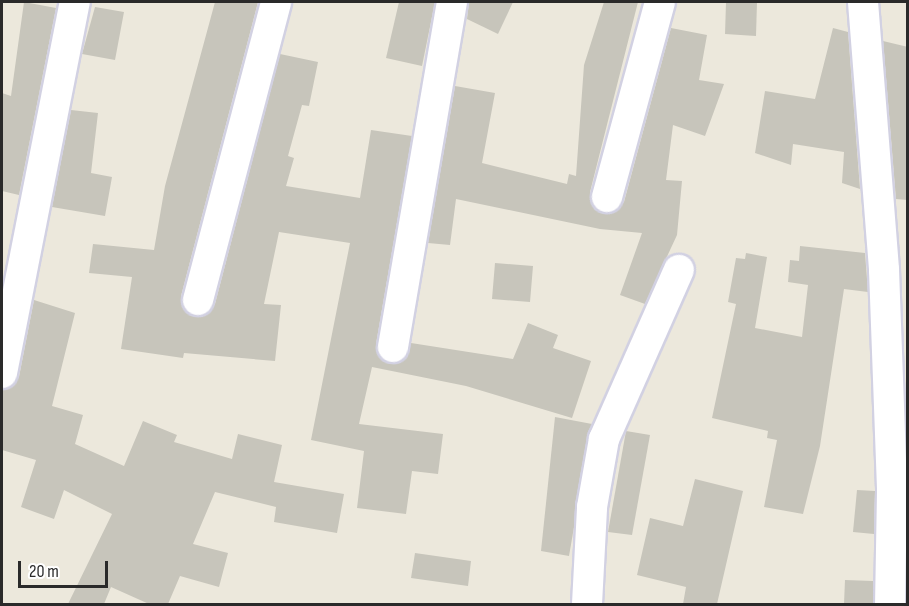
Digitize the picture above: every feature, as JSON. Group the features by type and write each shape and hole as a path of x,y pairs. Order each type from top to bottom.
{"street":[{"path":"2,373 75,2"},
{"path":"198,300 276,2"},
{"path":"393,347 452,2"},
{"path":"607,197 660,2"},
{"path":"863,2 884,270 892,492 890,604"},
{"path":"587,604 592,507 604,439 679,270"}],"building":[{"path":"24,2 56,8 19,195 2,191 2,93 11,96"},
{"path":"215,2 258,2 181,296 186,312 202,317 215,304 280,54 318,62 309,106 302,105 288,156 294,158 286,186 360,198 371,130 412,136 376,344 382,360 400,363 411,343 513,359 528,323 558,335 553,348 591,361 572,418 466,386 372,367 359,424 443,434 438,474 412,471 406,514 357,508 364,451 311,440 350,243 279,232 264,304 281,305 275,361 184,353 183,358 121,349 132,277 89,273 93,244 154,250 165,186"},
{"path":"399,2 435,2 422,66 386,58"},
{"path":"469,2 513,2 498,34 467,19"},
{"path":"604,2 638,2 590,192 595,210 612,213 624,202 671,28 707,35 699,80 724,84 705,136 673,125 666,180 682,181 677,235 645,304 620,295 642,233 600,229 456,199 450,245 428,243 455,86 495,93 482,163 567,184 569,174 576,176 584,65"},
{"path":"726,2 757,2 756,36 725,34"},
{"path":"95,7 124,12 115,60 82,54"},
{"path":"833,28 848,32 860,189 842,183 844,152 793,144 791,165 755,153 765,91 815,99"},
{"path":"883,41 908,47 908,200 896,199"},
{"path":"71,110 98,113 91,173 112,177 105,216 52,207"},
{"path":"800,246 865,253 868,292 844,289 820,446 803,514 764,507 777,440 767,438 768,431 712,418 736,304 728,302 736,258 745,259 746,253 767,257 755,328 802,337 808,285 788,282 790,260 799,261"},
{"path":"495,263 533,266 530,302 492,299"},
{"path":"34,300 75,313 52,406 83,415 75,444 124,466 143,421 177,435 174,442 232,459 238,434 282,445 274,482 344,494 337,533 274,522 276,507 215,492 193,544 228,553 219,587 180,576 168,604 149,604 111,587 104,604 68,604 112,514 64,490 54,519 21,507 36,460 2,450 2,390 19,377"},
{"path":"555,417 592,424 569,556 541,551"},
{"path":"626,431 650,435 632,535 608,532"},
{"path":"695,479 743,491 717,604 683,604 686,587 637,575 650,518 683,526"},
{"path":"857,490 875,491 874,534 853,532"},
{"path":"415,553 471,561 468,586 411,578"},
{"path":"845,580 873,581 873,604 844,604"}]}
